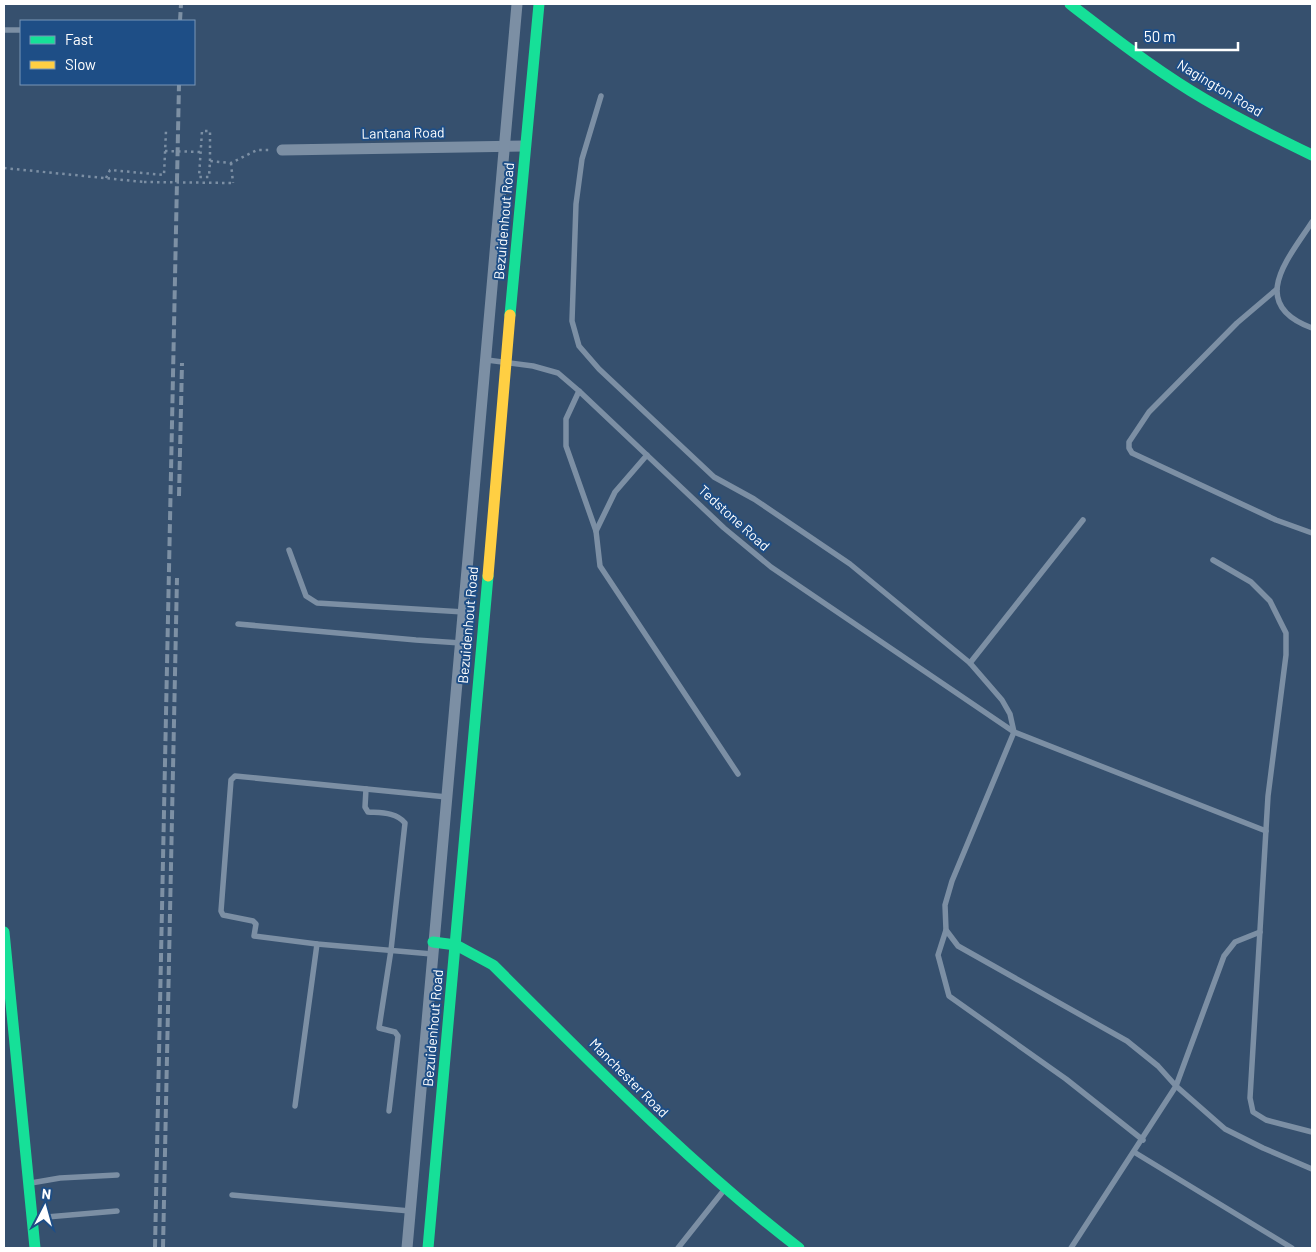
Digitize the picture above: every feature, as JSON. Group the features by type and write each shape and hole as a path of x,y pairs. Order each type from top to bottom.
{"street":[{"name":"Bezuidenhout Road","path":"407,1248 517,4"},
{"name":"Bezuidenhout Road","path":"428,1248 539,4"},
{"name":"Nagington Road","path":"1070,4 1190,91 1268,134 1312,155"},
{"name":"Lantana Road","path":"282,150 525,146"},
{"path":"491,301 512,302"},
{"path":"465,609 485,608"},
{"path":"448,792 469,788"},
{"path":"4,933 35,1248"},
{"name":"Manchester Road","path":"433,942 456,945 493,965 724,1190 764,1223 799,1248"},
{"path":"410,1207 432,1205"}],"lane":[{"path":"4,30 20,30"},
{"path":"601,96 582,159 576,204 572,321 579,346 599,369 714,477 754,499 850,564 970,663 1002,700 1010,714 1014,732 952,881 945,905 946,930 938,955 949,996 1066,1079 1143,1140"},
{"path":"1312,222 1284,264 1279,276 1277,289 1280,302 1286,313 1296,322 1312,328"},
{"path":"1277,289 1237,323 1148,412 1129,442 1129,448 1132,453 1150,462 1276,520 1312,533"},
{"name":"Tedstone Road","path":"487,360 533,366 558,373 724,528 770,567 1014,732 1266,831"},
{"path":"579,391 566,419 566,446 596,531 600,566 738,774"},
{"path":"596,531 615,492 647,455"},
{"path":"970,663 1083,520"},
{"path":"289,550 306,596 317,603 465,609"},
{"path":"1212,560 1251,582 1270,602 1286,633 1286,655 1268,796 1250,1098 1253,1112 1266,1120 1312,1132"},
{"path":"238,624 461,643"},
{"path":"432,954 317,944 254,936 256,924 253,921 223,915 231,780 235,776 366,789 448,792"},
{"path":"366,789 365,807 368,812 394,815 400,817 405,823 391,950 379,1028 395,1032 398,1036 389,1112"},
{"path":"946,930 958,946 1127,1041 1158,1066 1176,1086 1225,1129 1312,1169"},
{"path":"1071,1248 1143,1140 1176,1086 1224,956 1235,942 1260,932"},
{"path":"295,1106 317,944"},
{"path":"1134,1152 1292,1248"},
{"path":"29,1183 60,1178 116,1175"},
{"path":"678,1248 724,1190"},
{"path":"232,1195 410,1207"},
{"path":"32,1218 118,1211"}],"path":[{"path":"106,178 110,170 164,175 166,131"},
{"path":"202,131 210,131 209,177 200,177 201,152 202,131"},
{"path":"210,162 231,163 257,150 282,150"},
{"path":"165,151 201,152"},
{"path":"4,168 144,182 233,183 231,163"}],"railway":[{"path":"180,20 181,4"},
{"path":"155,1248 179,85"},
{"path":"179,496 182,363"},
{"path":"163,1248 177,578"}],"traffic: fast":[{"path":"510,315 539,4"},
{"path":"1070,4 1114,38 1191,91 1236,117 1312,155"},
{"path":"428,1248 488,576"},
{"path":"4,932 35,1248"},
{"path":"433,942 456,945 493,965 680,1147 718,1182 799,1248"}],"traffic: slow":[{"path":"488,576 510,315"}]}
